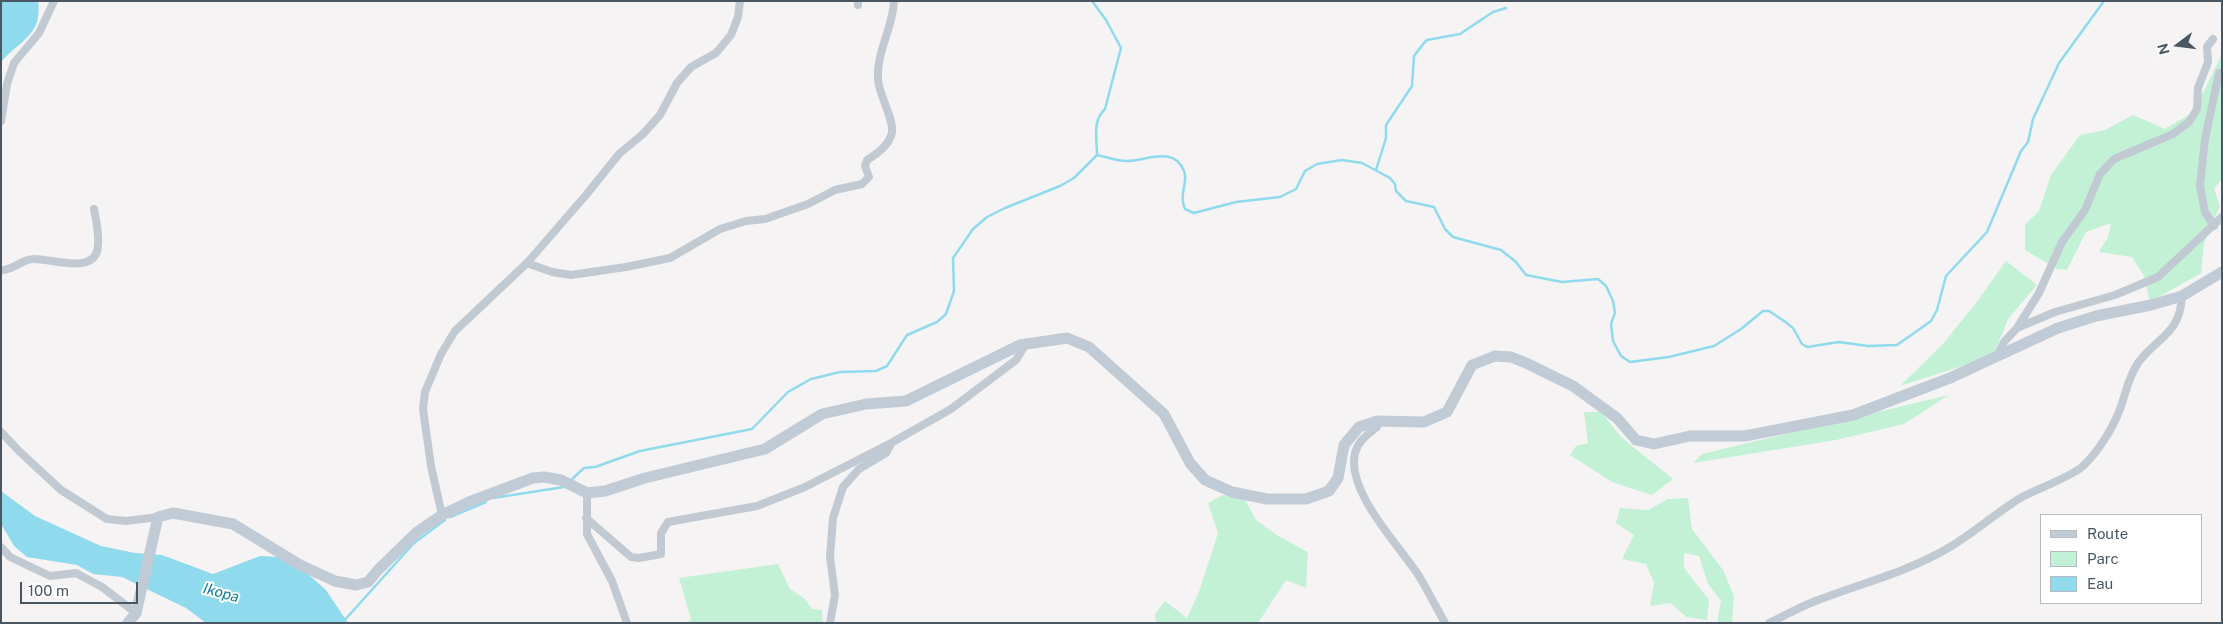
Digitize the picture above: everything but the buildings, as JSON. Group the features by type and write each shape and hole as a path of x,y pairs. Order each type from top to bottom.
{"street":[{"path":"1,121 7,84 14,63 39,33 54,1"},
{"path":"442,515 430,466 423,409 425,392 441,354 455,331 527,263 586,195 618,154 644,134 660,115 677,83 691,67 716,53 731,35 738,17 740,1"},
{"path":"527,263 552,272 571,275 670,258 720,229 746,221 765,219 808,204 835,190 862,184 868,180 865,166 867,160 875,155 888,141 892,131 878,81 878,67 886,34 893,17 894,1"},
{"path":"1996,358 2004,342 2017,328 2039,293 2062,242 2085,210 2100,174 2114,159 2173,134 2190,122 2197,109 2198,88 2208,62 2207,47 2213,39"},
{"path":"2214,226 2205,212 2200,186 2205,139 2219,73"},
{"path":"1,270 31,259 81,264 91,261 97,255 98,244 94,209"},
{"path":"2017,328 2055,312 2115,295 2158,277 2222,217"},
{"path":"1,432 61,490 107,519 126,521 173,513 233,524 300,565 335,581 356,585 368,582 417,532 442,515 468,502 533,478 544,477 561,480 584,492 605,491 645,478 766,449 822,414 866,404 906,400 1020,345 1067,338 1089,347 1164,414 1190,463 1205,480 1232,492 1268,499 1306,499 1329,491 1338,478 1344,445 1359,428 1377,421 1424,422 1447,412 1472,365 1495,356 1511,357 1573,386 1617,418 1636,440 1654,444 1690,436 1745,436 1771,433 1853,415 1950,378 2058,328 2096,316 2151,305 2182,296 2222,272"},
{"path":"1769,623 1812,602 1855,589 1950,547 1998,512 2082,467 2102,442 2120,410 2129,378 2138,362 2174,327 2181,311 2182,296"},
{"path":"586,518 631,557 639,558 661,554 660,533 668,522 757,506 805,487 891,443 951,409 1016,360 1026,344"},
{"path":"1377,421 1376,427 1360,442 1355,453 1356,477 1369,504 1419,577 1445,623"},
{"path":"830,623 835,595 830,557 833,518 843,487 859,470 886,453 891,443"},
{"path":"584,492 587,534 612,581 627,623"},
{"path":"128,623 137,609 158,517"},
{"path":"1,547 10,557 50,576 76,573 137,609"}],"green space":[{"path":"2222,54 2222,179 2214,189 2220,206 2204,243 2201,273 2150,302 2144,276 2132,257 2099,252 2108,237 2111,223 2086,232 2067,270 2057,269 2025,250 2025,225 2039,211 2051,175 2080,135 2105,130 2133,115 2165,129 2190,114"},
{"path":"2006,261 2037,285 2008,319 1993,356 1900,386 1942,345 1976,303"},
{"path":"1949,395 1904,424 1836,440 1693,463 1702,454"},
{"path":"1584,412 1601,412 1622,438 1673,479 1652,495 1612,482 1570,455 1576,446 1588,443"},
{"path":"1223,495 1245,500 1256,520 1278,536 1308,552 1306,588 1286,580 1258,623 1156,623 1155,614 1165,601 1187,618 1199,592 1218,533 1208,503"},
{"path":"1688,498 1692,529 1723,570 1734,596 1732,623 1717,623 1721,601 1708,584 1699,556 1684,553 1684,568 1709,600 1707,620 1686,617 1671,603 1650,606 1654,583 1646,564 1622,559 1634,535 1616,523 1620,508 1648,510 1668,499"},
{"path":"778,564 790,589 805,599 812,609 822,610 823,623 687,623 691,619 679,578"}],"water":[{"path":"1,1 38,1 39,12 34,29 1,62"},
{"name":"Ikopa","path":"1,491 35,516 101,546 135,553 162,555 213,574 260,556 278,557 309,575 326,590 348,623 206,623 186,608 122,577 93,574 77,565 27,557 14,546 1,524"}],"waterway":[{"path":"570,481 584,468 595,467 640,451 752,429 788,392 811,379 840,372 876,371 887,366 907,335 937,322 946,314 954,291 953,258 973,229 987,217 1060,186 1074,178 1097,155 1096,136 1098,119 1105,109 1121,48 1106,20 1092,1"},
{"path":"1097,155 1124,161 1160,156 1174,159 1180,163 1185,175 1183,204 1185,209 1194,213 1236,202 1280,197 1296,189 1305,171 1317,164 1342,160 1362,163 1390,178 1395,184 1396,191 1406,201 1434,207 1445,229 1453,237 1501,250 1516,262 1526,275 1562,282 1598,279 1606,286 1613,301 1615,313 1611,324 1613,341 1621,356 1630,362 1669,357 1714,346 1741,329 1763,311 1769,311 1793,328 1802,344 1807,347 1839,342 1868,346 1897,345 1931,321 1937,310 1946,276 1987,232 2021,151 2028,142 2033,119 2059,63 2104,1"},
{"path":"1376,170 1386,138 1386,125 1412,86 1414,56 1423,44 1427,40 1460,34 1493,12 1506,8"},
{"path":"493,498 564,487"},
{"path":"450,517 486,502"},
{"path":"342,623 414,543 445,520"}]}
